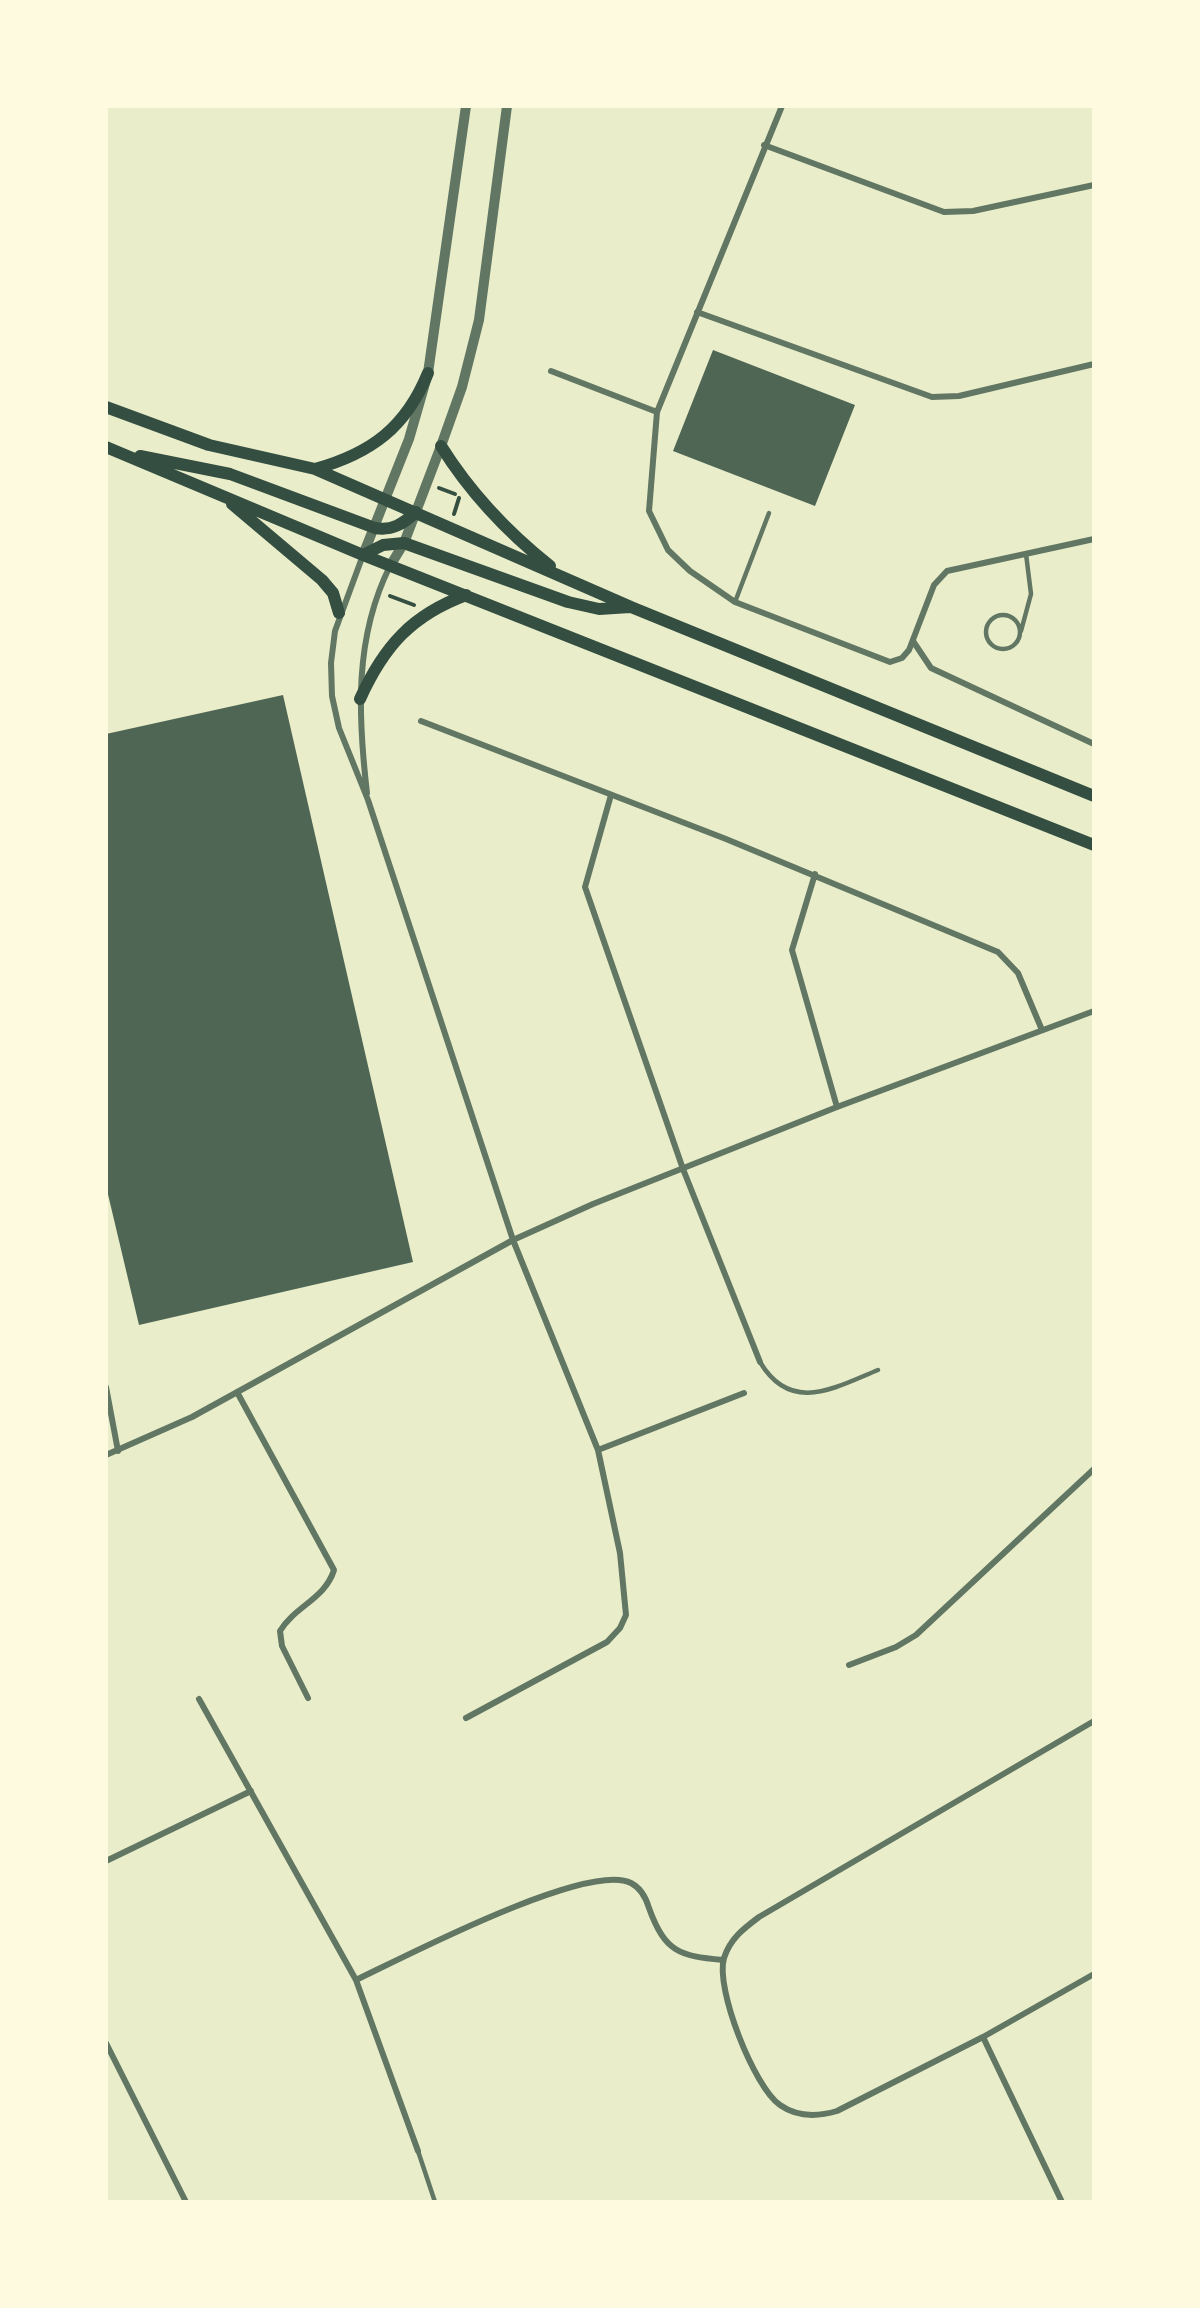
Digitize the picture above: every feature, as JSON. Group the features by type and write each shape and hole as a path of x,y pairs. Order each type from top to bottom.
{"main road":[{"path":"315,469 353,456 371,446 394,427 417,401 429,373"},
{"path":"106,407 209,445 315,469 631,607 1094,796"},
{"path":"441,446 464,483 498,521 562,576"},
{"path":"106,447 390,566 1094,845"},
{"path":"124,454 230,474 375,528 384,529 402,524 416,512"},
{"path":"222,496 322,580 333,593 339,613"},
{"path":"363,555 382,545 404,543 568,602 599,609 631,607"},
{"path":"360,699 380,661 405,630 421,616 466,595"}],"street":[{"path":"466,106 429,373 409,439 339,613 331,663 332,696 339,728 368,800 513,1239 598,1450 620,1553 626,1615 620,1628 607,1642 466,1719"},
{"path":"368,800 360,699 366,638 373,606 390,566 404,543 462,387 479,320 507,106"},
{"path":"782,106 764,145 657,412 650,511 656,530 668,550 690,571 735,602 890,662 906,655 934,585 947,571 1094,539"},
{"path":"764,145 944,212 973,211 1094,185"},
{"path":"697,312 933,397 959,396 1094,364"},
{"path":"551,371 657,412"},
{"path":"913,640 931,668 1094,744"},
{"path":"421,721 815,874 1006,957 1018,973 1042,1030"},
{"path":"611,795 585,887 683,1169 760,1362"},
{"path":"815,874 792,950 837,1107"},
{"path":"106,1455 192,1417 513,1239 593,1204 837,1107 1094,1011"},
{"path":"106,1387 118,1451"},
{"path":"237,1392 334,1570 331,1582 320,1596 288,1619 280,1631 282,1646 308,1698"},
{"path":"598,1450 744,1392"},
{"path":"849,1665 896,1647 916,1635 1094,1469"},
{"path":"199,1699 356,1980 418,2151"},
{"path":"1094,1721 759,1917 734,1937 723,1960 724,1988 754,2068 768,2095 791,2112 816,2116 837,2111 984,2037 1094,1974"},
{"path":"106,1861 251,1791"},
{"path":"356,1980 507,1910 581,1884 615,1878 632,1884 645,1896 665,1943 679,1953 723,1960"},
{"path":"984,2037 1062,2202"},
{"path":"106,2043 186,2202"}],"lane":[{"path":"735,602 769,513"},
{"path":"1021,633 1017,621 1005,615 992,619 986,630 990,643 1001,649 1014,645 1021,633 1030,594 1026,554"},
{"path":"760,1362 777,1383 803,1393 817,1393 878,1370"},
{"path":"418,2151 435,2202"}],"building":[{"path":"713,350 855,405 815,506 673,451"},
{"path":"283,695 413,1262 139,1325 106,1186 106,734"}]}
